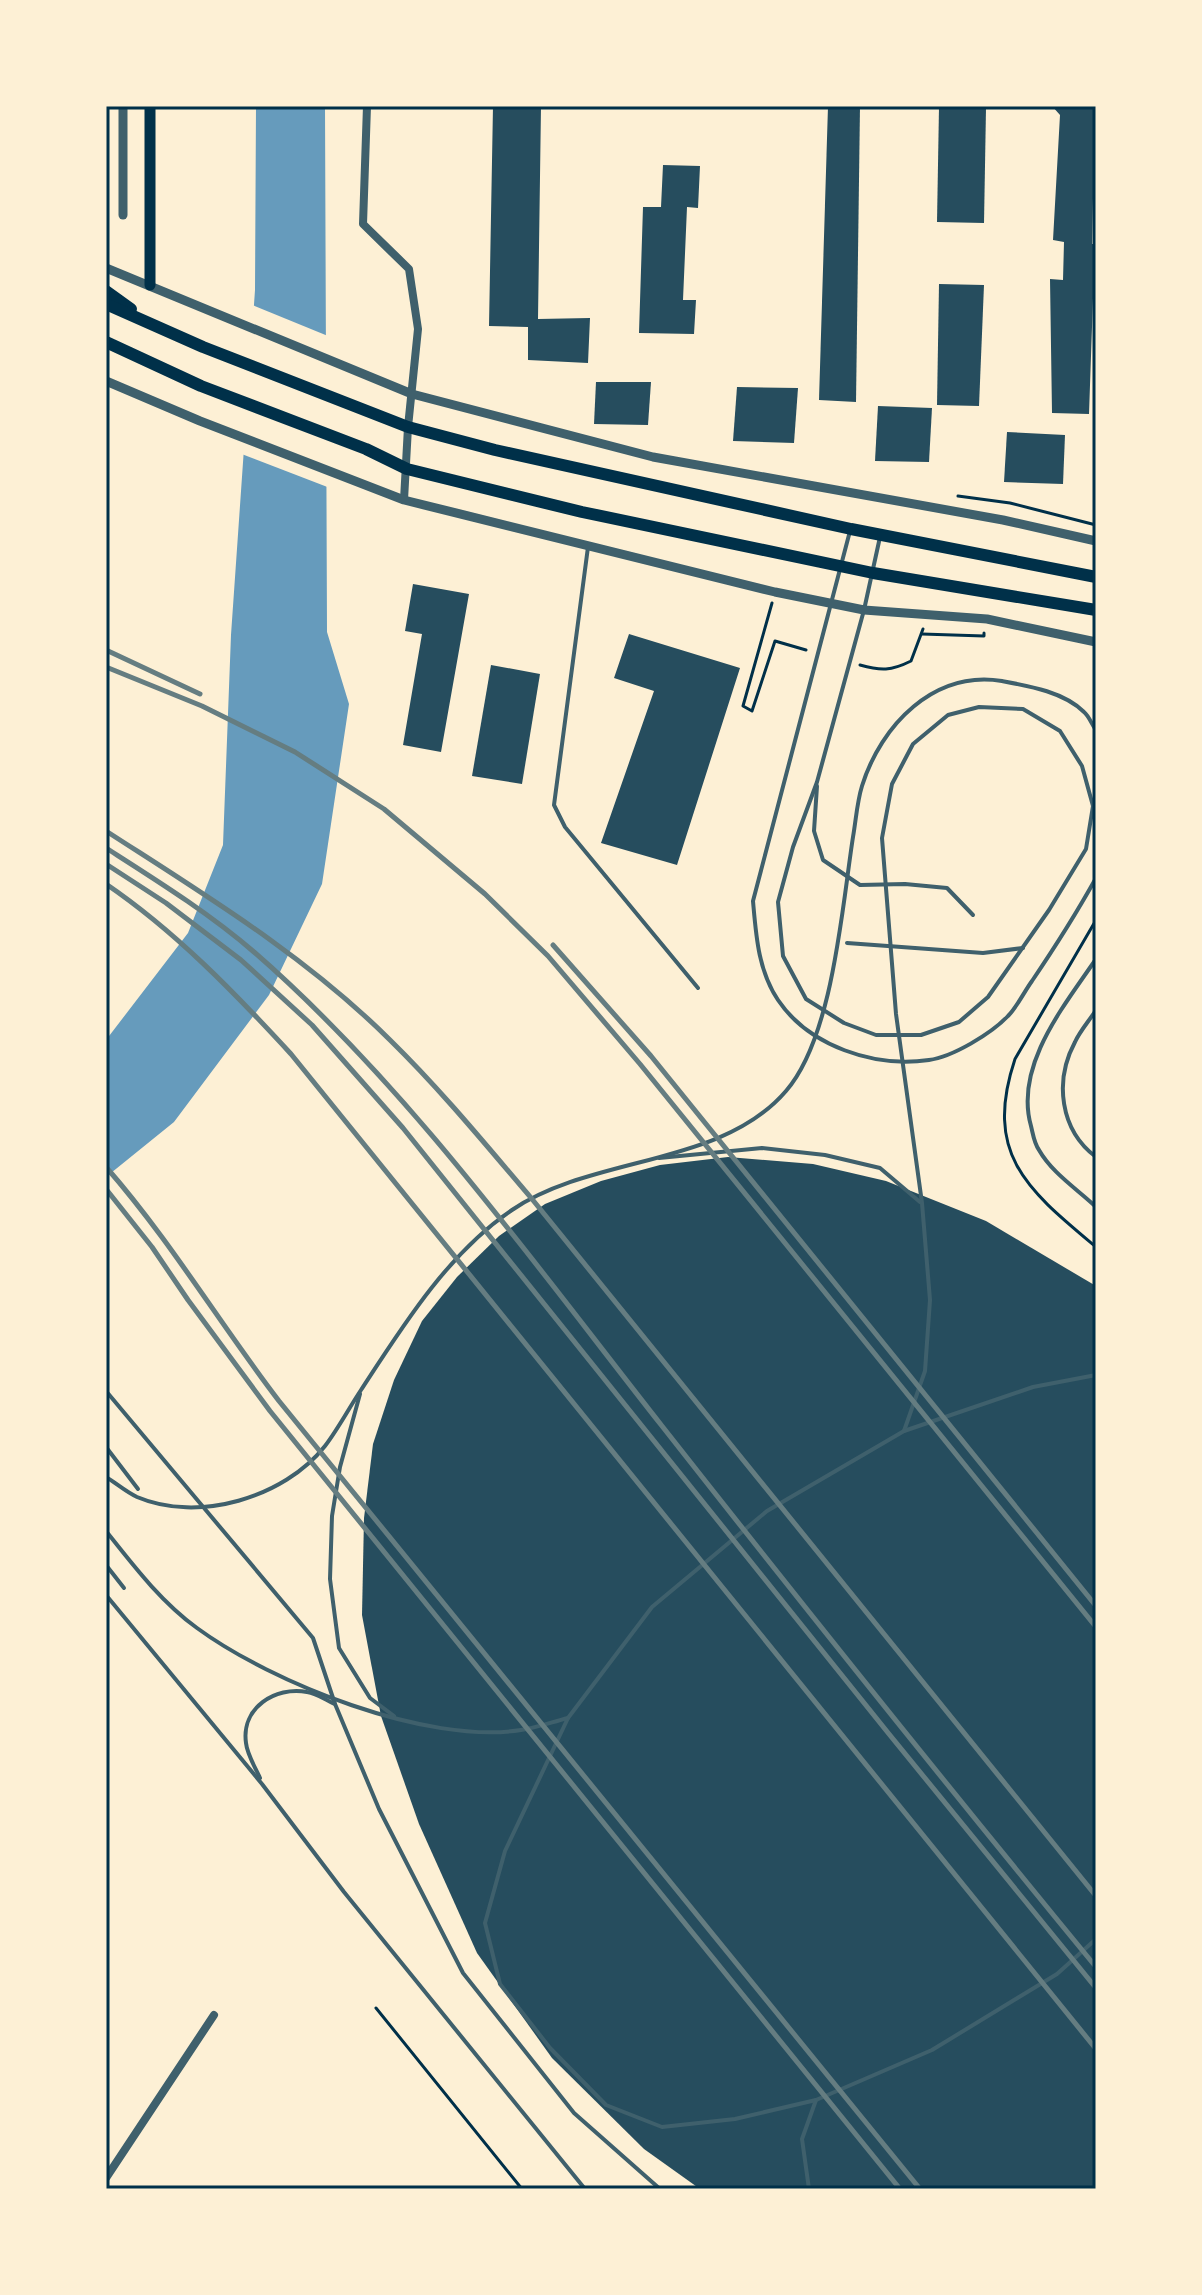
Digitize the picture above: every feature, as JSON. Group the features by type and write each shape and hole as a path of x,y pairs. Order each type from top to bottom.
{"main road":[{"path":"150,106 150,285"},
{"path":"106,291 150,322"},
{"path":"106,304 203,347 408,427 523,456 851,529 1096,577"},
{"path":"108,343 201,386 366,449 407,469 582,512 873,573 1096,610"}],"street":[{"path":"123,106 123,215"},
{"path":"367,106 363,224 409,269 418,329 404,500"},
{"path":"106,268 412,394 653,457 1003,520 1096,541"},
{"path":"106,381 404,500 775,592 864,610 987,619 1096,642"},
{"path":"106,2178 214,2015"}],"lane":[{"path":"851,529 753,901 758,955 778,999 806,1031 846,1051 885,1060 930,1060 968,1045 1008,1017 1072,922 1096,878"},
{"path":"881,535 817,782 793,847 778,902 783,956 806,999 844,1023 876,1035 921,1035 959,1022 988,997 1049,910 1086,849 1093,806 1082,766 1060,731 1023,709 979,707 948,715 913,744 892,784 882,838 896,1014 922,1203 930,1300 925,1371 904,1431"},
{"path":"588,545 554,805 565,827 698,988"},
{"path":"106,1477 137,1496 170,1506 195,1508 236,1502 284,1482 323,1448 411,1316 457,1258 512,1210 575,1179 698,1145 751,1122 787,1090 809,1051 827,1001 861,786 882,740 913,704 955,682 996,680 1046,690 1084,711 1096,730"},
{"path":"817,782 814,831 823,860 860,885 905,884 947,888 973,915"},
{"path":"847,943 983,953 1023,948"},
{"path":"1096,959 1054,1021 1032,1069 1026,1109 1037,1148 1053,1168 1096,1207"},
{"path":"1096,1010 1075,1042 1064,1070 1063,1099 1071,1132 1096,1157"},
{"path":"646,1159 762,1148 825,1155 880,1168 922,1203"},
{"path":"1096,1375 1033,1387 904,1431 767,1511 652,1607 568,1718 505,1851 485,1923 500,1984 550,2048 606,2105 662,2127 735,2119 816,2100 932,2050 1057,1974 1096,1939"},
{"path":"362,1388 340,1467 332,1516 330,1579 339,1648 370,1698 398,1720"},
{"path":"106,1391 313,1638 335,1704 379,1809 463,1973 574,2113 660,2189"},
{"path":"106,1447 138,1489"},
{"path":"106,1531 146,1580 195,1627 253,1664 346,1704 398,1720 454,1731 519,1731 568,1718"},
{"path":"106,1565 124,1588"},
{"path":"106,1595 262,1784 344,1892 585,2189"},
{"path":"262,1784 246,1743 247,1723 255,1707 272,1695 290,1690 309,1692 335,1704"},
{"path":"809,2189 802,2139 816,2100"}],"path":[{"path":"1010,503 1096,525"},
{"path":"775,592 743,706 752,711 775,641"},
{"path":"922,634 984,636"},
{"path":"376,2008 522,2189"}],"water":[{"path":"256,106 325,106 327,632 349,704 322,884 269,995 174,1122 106,1177 106,1040 188,933 223,845 231,635 255,290"}],"pier":[{"path":"250,304 328,336 330,488 239,453"}],"building":[{"path":"493,106 541,106 538,319 590,318 588,363 528,360 528,327 489,326"},
{"path":"828,106 860,106 856,402 819,400"},
{"path":"1052,106 1095,106 1092,244 1096,244 1096,299 1093,298 1089,414 1052,413 1050,279 1063,280 1064,242 1053,240 1060,115"},
{"path":"939,107 986,108 984,223 937,222"},
{"path":"663,165 700,166 698,208 687,207 683,300 696,300 694,334 639,333 643,207 661,207"},
{"path":"939,284 984,285 979,406 937,405"},
{"path":"596,382 651,382 648,425 594,424"},
{"path":"737,387 798,388 794,443 733,441"},
{"path":"878,406 932,408 929,462 875,461"},
{"path":"1007,432 1065,435 1063,484 1004,482"},
{"path":"413,584 469,594 441,752 403,745 422,634 405,631"},
{"path":"629,634 740,668 677,865 601,843 654,691 614,678"},
{"path":"491,665 540,674 522,784 472,776"},
{"path":"728,1157 813,1164 886,1181 986,1221 1096,1286 1096,2189 700,2189 644,2149 552,2058 477,1953 419,1824 381,1716 362,1615 364,1518 373,1444 394,1380 422,1321 457,1277 499,1236 545,1204 601,1181 660,1165"}],"railway":[{"path":"106,650 200,694"},
{"path":"106,667 202,706 295,752 384,809 485,894 548,956 640,1064 1096,1627"},
{"path":"106,831 289,954 358,1010 427,1078 532,1199 1096,1896"},
{"path":"106,848 201,910 254,952 311,1004 418,1119 1096,1967"},
{"path":"106,864 166,903 241,960 312,1025 403,1128 1096,1988"},
{"path":"106,884 203,963 291,1054 1096,2049"},
{"path":"553,945 651,1056 1096,1606"},
{"path":"106,1167 152,1224 279,1401 920,2189"},
{"path":"106,1189 152,1247 270,1411 900,2189"}]}
